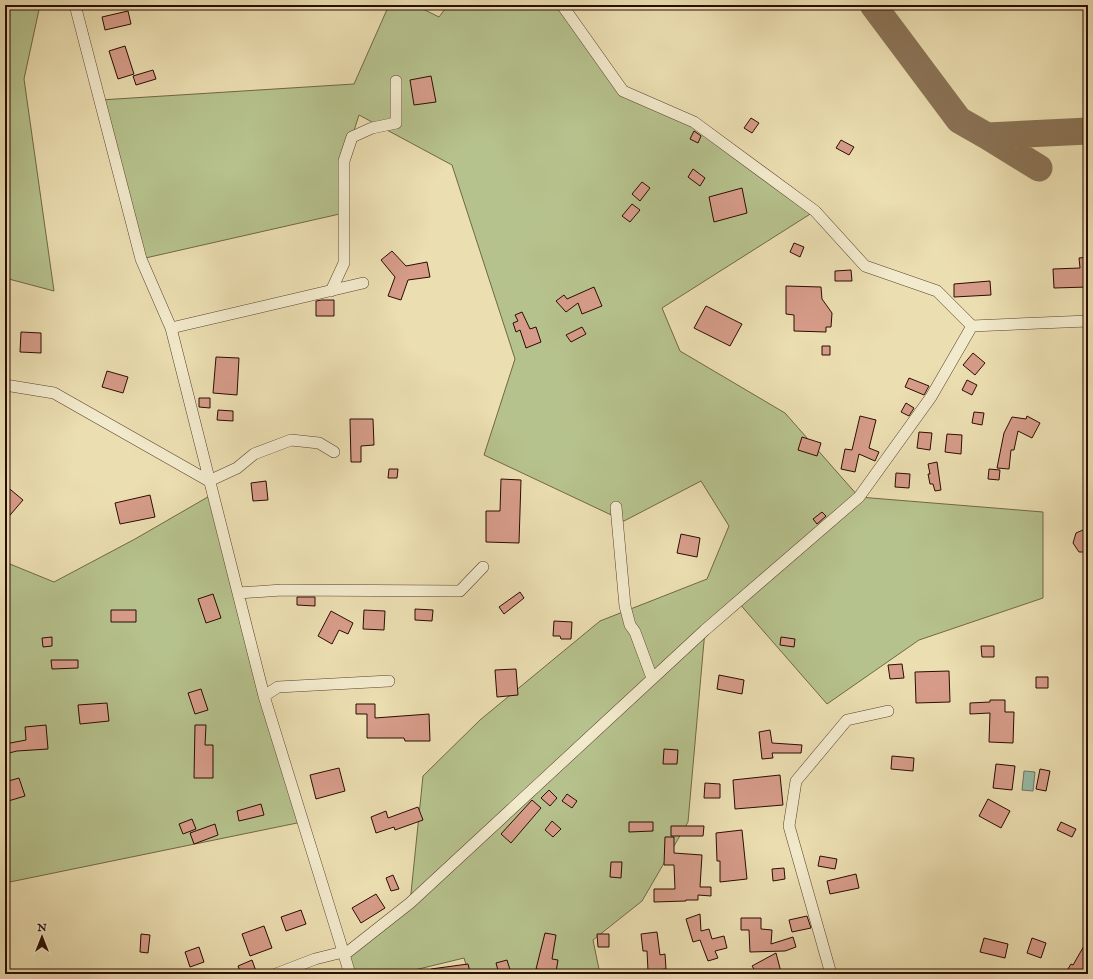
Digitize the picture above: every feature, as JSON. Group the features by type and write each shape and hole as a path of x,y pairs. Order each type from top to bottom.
{"street":[{"path":"75,5 141,259 171,328 264,696 350,974"},
{"path":"562,5 623,91 694,122 816,211 865,266 937,291 972,326 1088,322"},
{"path":"331,291 344,263 344,161 352,137 372,128 396,123 396,81"},
{"path":"171,328 362,283"},
{"path":"276,974 315,959 343,954 410,903 705,630 859,498 931,396 972,326"},
{"path":"5,386 54,393 209,481"},
{"path":"209,481 237,468 254,454 291,440 319,443 334,452"},
{"path":"616,507 625,606 630,625 635,632 652,678"},
{"path":"238,593 282,590 460,592 483,567"},
{"path":"264,696 278,687 389,681"},
{"path":"832,974 789,826 796,781 847,720 888,712"}],"green space":[{"path":"5,5 40,5 24,79 54,291 5,278"},
{"path":"389,5 415,5 439,17 448,5 562,5 623,91 694,122 815,211 662,308 680,351 785,413 859,497 1043,512 1043,598 919,640 827,704 738,602 705,630 688,822 642,901 593,940 600,974 469,974 464,958 398,974 350,974 344,955 410,903 423,776 480,720 600,621 707,579 729,526 701,481 624,521 484,455 515,359 452,165 359,115 342,168 344,213 141,259 100,100 354,84"},
{"path":"213,494 302,822 5,883 5,562 54,582 135,539"}],"shaded area":[{"path":"1024,771 1035,772 1033,791 1022,790"}],"building":[{"path":"128,11 131,24 105,30 102,17"},
{"path":"125,46 134,74 118,79 109,51"},
{"path":"153,70 156,79 136,85 133,76"},
{"path":"431,76 436,102 414,105 410,80"},
{"path":"751,118 759,123 752,133 744,128"},
{"path":"694,131 701,136 698,143 690,139"},
{"path":"841,140 854,147 849,155 836,148"},
{"path":"693,169 705,178 700,186 688,177"},
{"path":"642,182 650,188 640,201 632,194"},
{"path":"742,188 747,213 714,222 709,197"},
{"path":"632,204 640,210 630,222 622,216"},
{"path":"794,243 804,247 800,257 790,252"},
{"path":"392,251 406,266 427,262 430,277 408,280 401,300 388,296 395,277 381,260"},
{"path":"1088,257 1088,287 1054,288 1053,269 1080,268 1079,258"},
{"path":"851,270 852,281 835,281 835,271"},
{"path":"990,281 991,295 954,297 954,284"},
{"path":"786,286 821,287 822,299 832,313 831,327 826,327 826,332 794,331 794,315 786,314"},
{"path":"594,287 602,306 582,314 578,303 566,312 556,301 564,295 567,299"},
{"path":"334,300 334,316 316,316 316,301"},
{"path":"706,306 742,324 730,346 694,328"},
{"path":"522,312 530,329 536,327 541,342 526,348 520,330 516,332 513,323 518,321 515,315"},
{"path":"582,327 586,334 571,342 566,335"},
{"path":"21,332 41,333 41,353 20,352"},
{"path":"822,346 830,346 830,355 822,355"},
{"path":"973,353 985,363 975,375 963,365"},
{"path":"216,357 239,358 237,395 213,393"},
{"path":"107,371 128,377 123,393 102,387"},
{"path":"909,378 929,386 924,395 905,387"},
{"path":"967,380 977,385 972,395 962,390"},
{"path":"199,398 210,398 210,408 199,407"},
{"path":"906,403 914,408 909,416 901,412"},
{"path":"218,410 233,411 233,421 217,420"},
{"path":"974,412 984,413 982,425 972,423"},
{"path":"860,416 876,420 869,448 879,452 875,461 859,454 855,472 841,469 845,449 852,450"},
{"path":"1027,416 1040,423 1032,438 1018,431 1014,450 1011,450 1009,469 997,468 1004,433 1012,417 1026,419"},
{"path":"350,419 373,419 374,445 361,446 361,462 351,462"},
{"path":"919,432 932,433 930,450 917,448"},
{"path":"947,434 962,435 961,454 945,452"},
{"path":"802,437 821,443 817,456 798,450"},
{"path":"937,462 941,490 935,491 933,484 930,484 928,464"},
{"path":"389,469 398,469 397,478 388,478"},
{"path":"989,469 1000,470 999,480 988,479"},
{"path":"896,473 910,474 909,488 895,487"},
{"path":"501,479 521,480 519,543 486,542 486,511 500,511"},
{"path":"266,481 268,500 253,501 251,483"},
{"path":"5,485 23,500 5,521"},
{"path":"150,495 155,517 120,524 115,503"},
{"path":"822,512 826,516 817,524 813,519"},
{"path":"1083,530 1088,531 1088,552 1079,552 1073,543 1076,533"},
{"path":"681,534 700,538 697,557 677,553"},
{"path":"520,592 524,598 504,614 499,607"},
{"path":"213,594 221,618 206,623 198,599"},
{"path":"297,597 315,597 315,606 297,605"},
{"path":"415,609 433,610 432,621 415,620"},
{"path":"111,610 136,610 136,622 111,622"},
{"path":"364,610 385,611 384,630 363,629"},
{"path":"331,611 353,623 348,634 339,630 332,644 318,636"},
{"path":"554,621 572,622 571,639 561,639 560,636 553,636"},
{"path":"52,637 52,646 43,647 42,638"},
{"path":"781,637 795,639 794,647 780,645"},
{"path":"981,646 994,646 994,657 982,657"},
{"path":"51,660 78,660 78,668 52,669"},
{"path":"902,664 904,678 890,679 888,665"},
{"path":"516,669 518,695 497,697 495,670"},
{"path":"949,671 950,702 916,703 915,672"},
{"path":"719,675 744,680 742,694 717,689"},
{"path":"1036,677 1048,677 1048,688 1036,688"},
{"path":"201,689 208,710 195,714 188,693"},
{"path":"990,700 1005,700 1005,712 1014,712 1013,743 989,742 990,713 970,714 970,703 990,702"},
{"path":"107,703 109,721 80,724 78,705"},
{"path":"356,704 375,704 375,718 429,714 430,741 405,741 404,738 367,738 367,714 356,714"},
{"path":"46,725 48,749 17,751 5,754 5,744 26,740 25,727"},
{"path":"195,725 206,725 205,745 213,745 213,778 194,778"},
{"path":"770,730 772,743 802,745 801,753 772,753 773,758 762,759 759,732"},
{"path":"664,749 678,750 677,764 663,764"},
{"path":"892,756 914,758 913,771 891,769"},
{"path":"996,764 1015,766 1012,790 993,788"},
{"path":"339,768 345,791 316,799 310,775"},
{"path":"1040,769 1050,771 1046,791 1036,789"},
{"path":"780,775 783,805 735,809 733,780"},
{"path":"19,778 25,796 5,802 5,782"},
{"path":"705,783 720,784 720,798 704,798"},
{"path":"549,790 557,798 550,806 541,798"},
{"path":"567,794 577,801 572,808 562,801"},
{"path":"988,799 1010,811 1001,828 979,816"},
{"path":"532,800 541,808 511,843 501,834"},
{"path":"261,804 264,815 239,821 237,811"},
{"path":"418,807 423,820 395,830 394,827 376,833 371,817 386,811 388,818"},
{"path":"192,819 196,829 183,834 179,824"},
{"path":"552,821 561,829 553,837 545,830"},
{"path":"629,822 653,822 653,831 629,832"},
{"path":"1061,822 1076,829 1072,837 1057,830"},
{"path":"215,824 218,835 194,844 190,833"},
{"path":"671,826 704,826 703,836 671,836"},
{"path":"742,830 747,879 720,882 720,861 717,861 716,833"},
{"path":"665,837 674,837 674,853 702,855 700,887 711,887 711,896 698,895 698,900 654,902 654,889 675,889 674,865 664,865"},
{"path":"820,856 837,859 835,869 818,866"},
{"path":"611,862 622,862 621,878 610,877"},
{"path":"784,868 785,879 773,881 772,869"},
{"path":"856,874 859,888 830,894 827,881"},
{"path":"393,875 399,889 391,891 386,878"},
{"path":"376,894 385,908 361,923 352,908"},
{"path":"301,910 306,924 286,931 281,917"},
{"path":"700,914 701,931 709,929 712,939 724,936 727,948 715,951 718,958 708,961 700,940 693,942 686,919"},
{"path":"807,916 811,928 792,932 789,920"},
{"path":"741,918 761,918 761,929 772,930 771,944 793,937 796,947 785,951 750,952 749,930 741,930"},
{"path":"264,926 272,948 250,956 242,934"},
{"path":"657,932 660,955 665,954 666,969 648,971 647,951 643,951 641,934"},
{"path":"545,933 556,935 552,959 558,960 556,972 536,969"},
{"path":"141,934 150,935 148,953 140,952"},
{"path":"597,934 609,934 609,947 598,947"},
{"path":"984,938 1008,944 1005,958 980,952"},
{"path":"1032,938 1046,943 1041,958 1027,953"},
{"path":"1088,939 1088,974 1065,974 1071,964 1073,965"},
{"path":"199,947 204,962 190,967 185,952"},
{"path":"776,953 781,972 772,974 770,969 761,974 757,974 752,966"},
{"path":"252,960 257,974 241,974 238,966"},
{"path":"507,960 511,973 499,974 496,963"},
{"path":"468,964 470,972 467,974 432,974 431,969"}],"taxiway":[{"path":"873,5 959,120 987,136 1088,131"},
{"path":"987,136 1039,168"}]}
